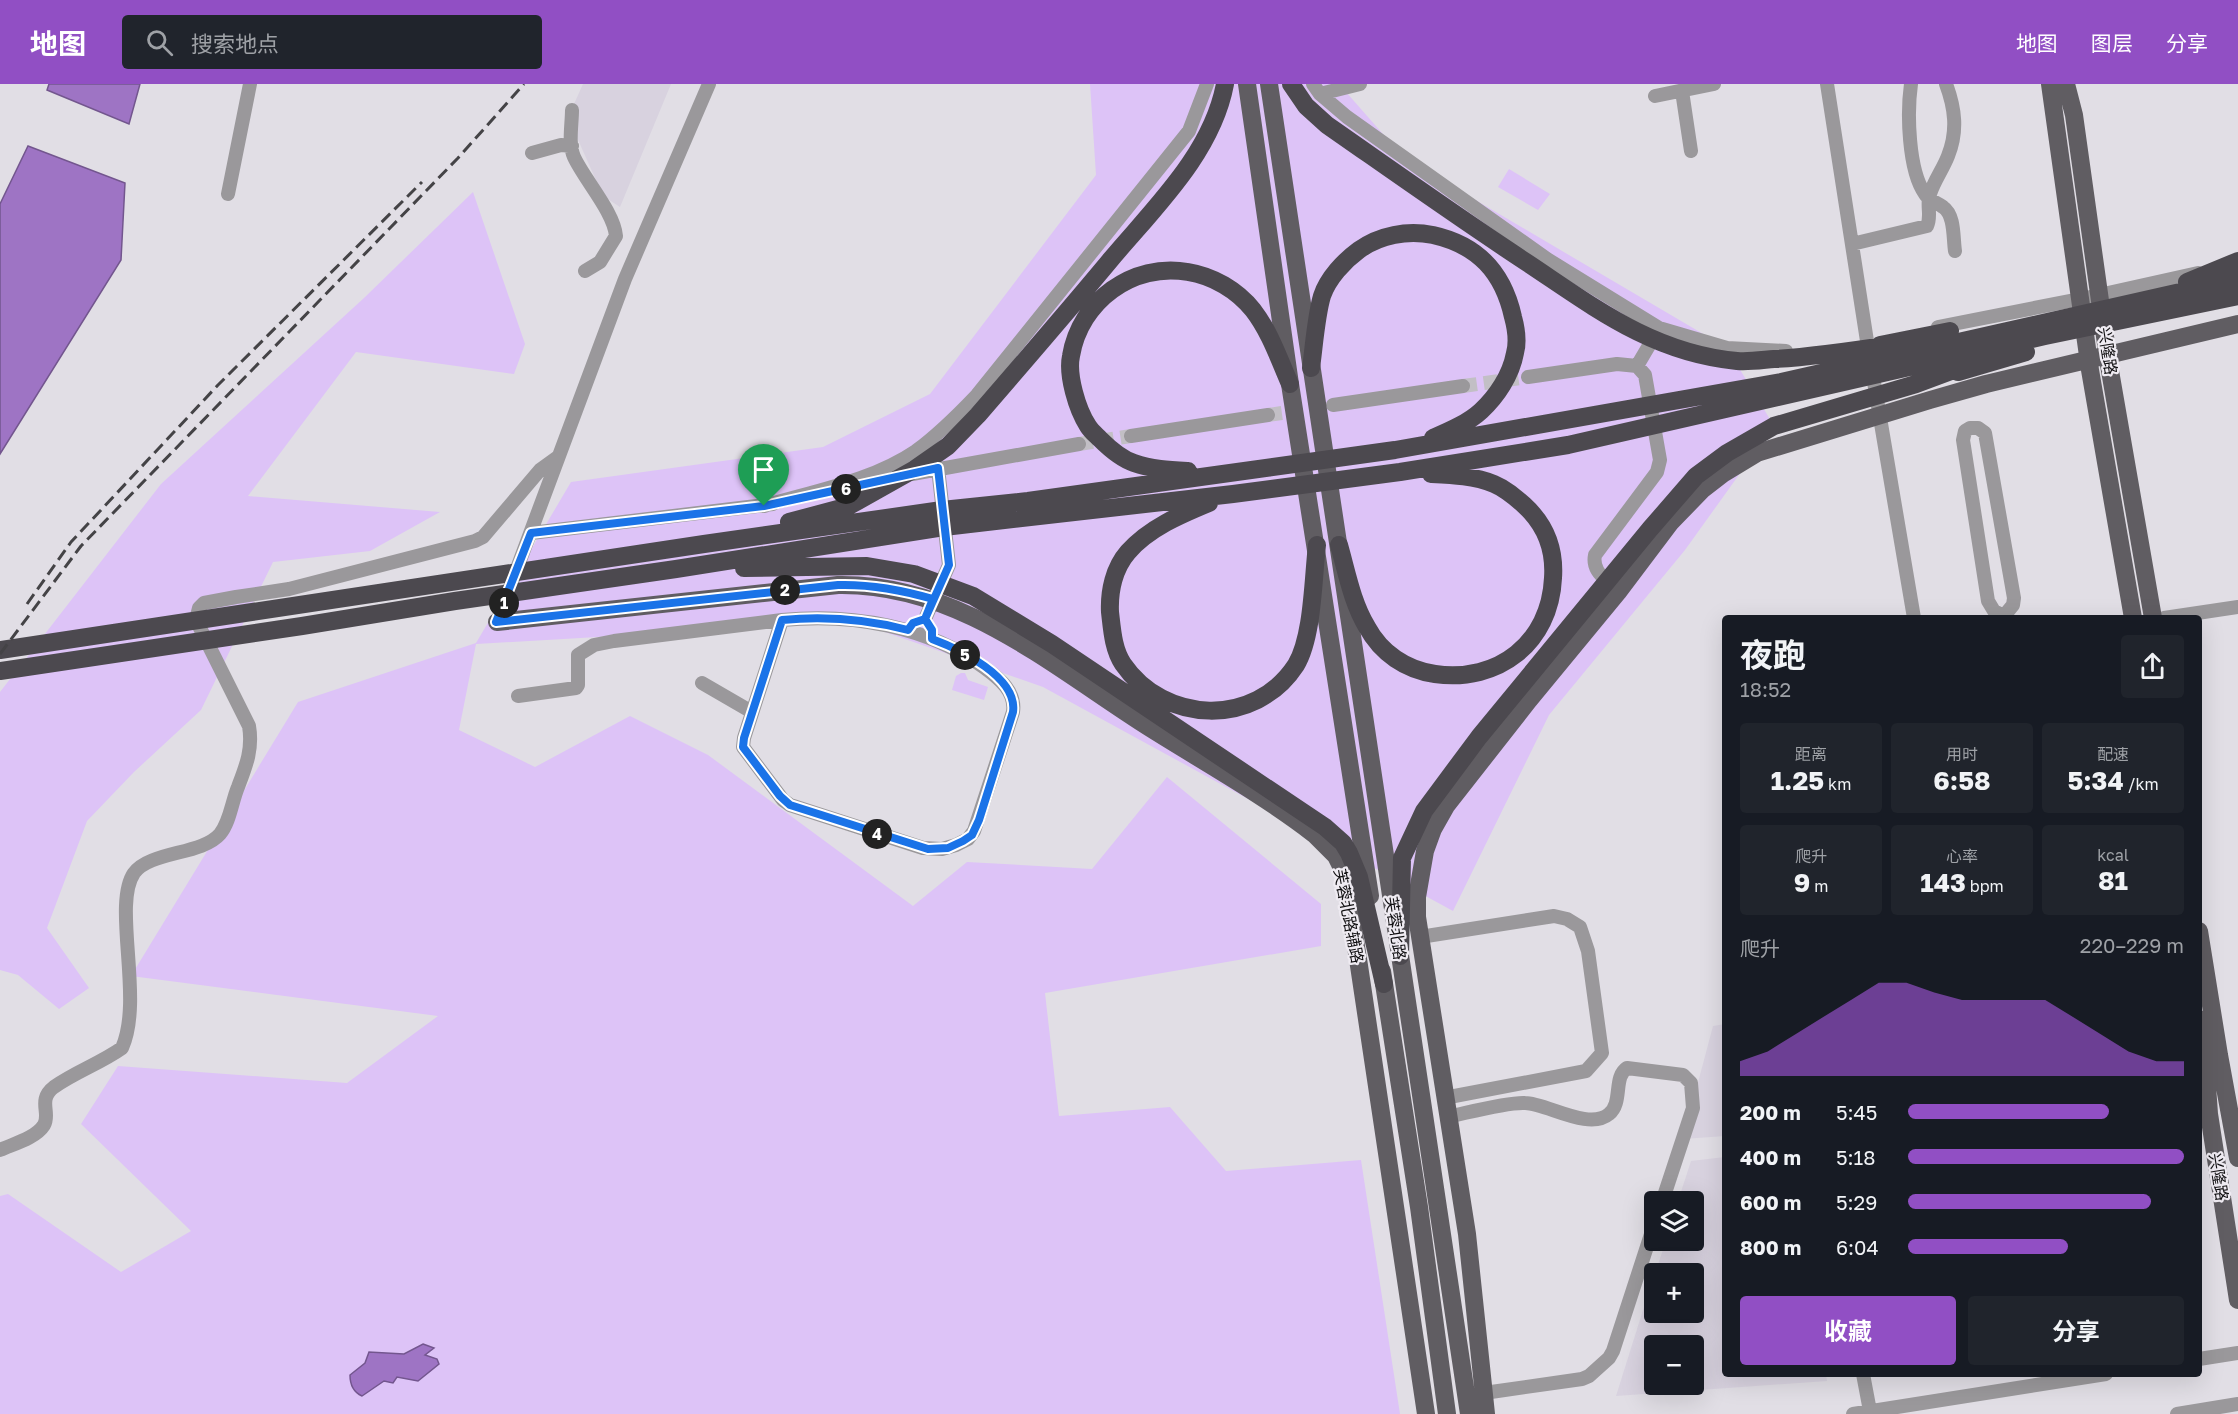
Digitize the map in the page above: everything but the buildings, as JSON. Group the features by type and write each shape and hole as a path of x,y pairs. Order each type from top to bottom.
{"highway":[{"path":"704,544 849,506 915,469 948,446 1052,330 1199,151 1217,112 1225,84"},
{"path":"1291,84 1306,106 1327,125 1499,245 1618,322 1660,344 1700,354 1739,361 1795,358 2043,329 2196,305 2238,296"},
{"path":"1311,368 1322,296 1332,278 1350,257 1368,244 1389,236 1425,233 1466,245 1485,260 1497,275 1510,300 1516,327 1516,351 1510,371 1497,393 1479,412 1429,440 1389,451"},
{"path":"0,650 942,510 1029,509 1226,495 1393,473 1568,445 2043,329 2137,301 2238,262"},
{"path":"1228,473 1160,469 1132,463 1107,446 1088,426 1074,393 1070,358 1076,336 1090,312 1106,294 1128,279 1146,272 1172,269 1199,274 1224,284 1252,309 1266,330 1290,384"},
{"path":"1850,352 2196,279"},
{"path":"2137,301 2238,279"},
{"path":"2196,305 2238,302"},
{"path":"1400,956 1402,858 1424,811 1479,737 1696,476 1727,453 1774,426 2028,352 2238,307"},
{"path":"1916,384 2043,329"},
{"path":"0,671 944,527 1029,509 1228,473 1389,451 1566,421 1781,382 2043,329"},
{"path":"1339,545 1355,602 1367,628 1387,654 1408,666 1425,673 1455,677 1477,674 1503,664 1529,642 1539,629 1549,608 1554,565 1551,546 1541,523 1512,494 1495,484 1451,475 1393,473"},
{"path":"1226,495 1170,519 1128,552 1118,568 1110,601 1113,637 1122,662 1140,684 1158,697 1184,708 1204,711 1230,710 1266,696 1282,681 1297,664 1307,636 1317,545"},
{"path":"676,569 867,566 914,574 973,596 1052,644 1325,827 1343,843 1359,877 1384,984"}],"main road":[{"name":"芙蓉北路","path":"1247,84 1290,384 1419,1207 1447,1414"},
{"name":"芙蓉北路","path":"1269,84 1469,1414"},
{"name":"兴隆路","path":"2050,84 2089,359 2132,615"},
{"name":"兴隆路","path":"2066,84 2074,115 2108,355 2152,615"},
{"path":"1486,1414 1467,1234 1420,937 1417,897 1420,869 1425,851 1433,829 1446,806 1618,592 1670,523 1702,490 1724,473 1757,453 1986,384 2238,324"},
{"name":"芙蓉北路辅路","path":"496,622 838,585 860,584 933,599 953,606 1025,646 1299,822 1336,856 1344,872 1359,959 1426,1414"},
{"name":"兴隆路","path":"2202,950 2238,1158"},
{"name":"兴隆路","path":"2202,1038 2209,1114 2238,1300"}],"street":[{"path":"228,194 250,84"},
{"path":"496,622 625,279 709,84"},
{"path":"764,506 880,470 914,452 945,429 977,395 1189,131 1207,84"},
{"path":"1316,89 1360,84"},
{"path":"1655,96 1714,84"},
{"path":"1827,84 1867,341 1913,615"},
{"path":"1911,84 1908,116 1919,184 1929,199 1943,207 1950,215 1955,251"},
{"path":"1852,244 1927,226 1930,216 1929,199 1948,156 1955,123 1954,109 1946,84"},
{"path":"1316,89 1347,117 1547,259 1659,328 1727,348 1779,351 1867,341 2080,300 2238,262"},
{"path":"1682,91 1691,151"},
{"path":"572,110 574,156 611,221 615,236 600,262 585,271"},
{"path":"532,153 561,145 572,146"},
{"path":"615,236 639,246"},
{"path":"1637,366 1659,328"},
{"path":"1528,377 1617,364 1637,366 1645,375 1660,460 1657,472 1595,555 1593,565 1618,592"},
{"path":"1333,405 1462,386"},
{"path":"1131,436 1268,415"},
{"path":"2001,615 1988,601 1963,440 1965,431 1970,428 1978,428 1985,433 2014,598 2013,605 2006,615"},
{"path":"531,533 764,506 938,468 1078,444"},
{"path":"0,1150 34,1134 43,1127 46,1119 45,1100 54,1087 122,1048 126,1040 131,1010 126,900 130,880 140,867 210,841 220,834 227,821 250,756 252,740 249,726 196,620 199,608 204,603 289,589 475,541 483,537 540,470 558,457"},
{"path":"908,630 913,623 925,619 949,565 938,468"},
{"path":"2184,615 2238,607"},
{"path":"518,696 576,688 578,685 578,655 594,645 638,637 782,620 826,618 846,619 908,630 956,650 997,677 1007,688 1014,704 979,820 972,835 956,845 942,849 923,848 790,805 780,796 743,747 782,620"},
{"path":"925,619 932,630 932,639"},
{"path":"702,683 752,712"},
{"path":"1420,937 1554,916 1567,919 1580,927 1588,951 1602,1053 1594,1064 1586,1071 1444,1098"},
{"path":"1447,1117 1526,1102 1576,1118 1601,1118 1609,1115 1613,1109 1621,1074 1627,1068 1683,1075 1691,1083 1693,1108 1666,1191"},
{"path":"1484,1393 1582,1379 1589,1376 1609,1358 1645,1251"},
{"path":"2202,1359 2238,1353"},
{"path":"1864,1377 1870,1411"},
{"path":"1853,1414 2087,1377"},
{"path":"2177,1414 2238,1404"}],"shaded area":[{"path":"49,84 140,84 129,124 47,90"},
{"path":"583,84 671,84 620,207 603,196 575,133 574,104"},
{"path":"1090,84 1339,84 1404,158 1727,348 1774,426 1685,550 1549,715 1453,911 1043,687 856,622 476,644 459,730 535,767 630,716 708,755 913,906 967,862 1092,869 1167,777 1321,904 1321,946 1045,993 1059,1116 1170,1107 1226,1171 1361,1160 1400,1414 0,1414 0,1196 8,1194 121,1272 191,1231 81,1124 118,1066 347,1083 438,1016 131,976 298,702 476,643 571,482 823,447 930,394 1096,175"},
{"path":"28,146 125,183 121,260 0,454 0,204"},
{"path":"1509,169 1550,194 1538,210 1498,187"},
{"path":"473,192 525,344 514,374 356,352 248,496 440,512 370,551 273,562 201,710 134,772 87,821 47,928 89,988 59,1009 18,975 0,970 0,692 161,484 364,298"},
{"path":"965,673 968,680 988,687 984,700 952,690 956,676"},
{"path":"1722,1024 1722,1136 1683,1139 1713,1026"},
{"path":"1722,1157 1722,1377 1826,1377 1827,1381 1704,1390 1704,1335 1644,1335 1644,1394 1616,1396 1644,1307 1644,1323 1704,1323 1704,1263 1658,1263 1663,1251 1704,1251 1704,1191 1681,1191 1691,1161"},
{"path":"423,1344 434,1348 425,1355 437,1359 439,1364 418,1381 397,1377 393,1383 384,1381 362,1396 354,1390 350,1375 365,1363 369,1352 404,1354"}],"tunnel":[{"path":"1463,386 1528,377"},
{"path":"1268,415 1325,407"},
{"path":"1079,444 1131,436"}],"railway":[{"path":"0,654 81,546 458,158 524,84"},
{"path":"27,604 71,542 218,385 422,182"}],"route":[{"path":"764,506 531,533 496,622 838,585 860,584 933,599 925,619 913,623 908,630 846,619 782,620 743,747 783,800 790,805 923,848 948,848 968,839 979,820 1014,704 1007,688 997,677 972,658 932,639 931,627 925,619 948,571 950,558 938,468 764,506"}]}
